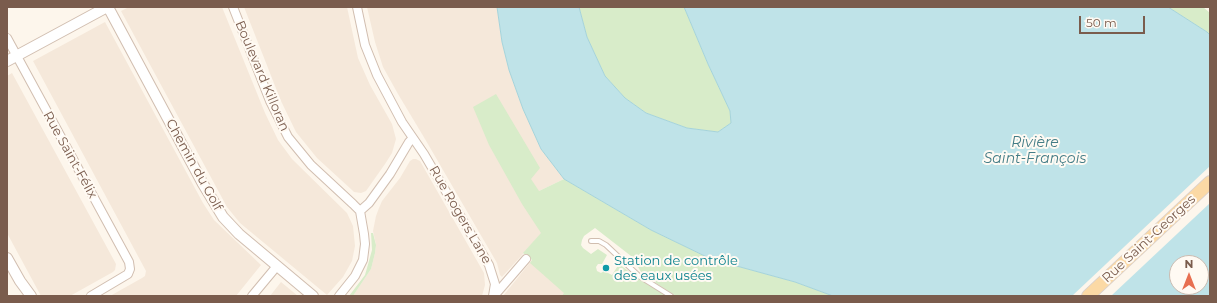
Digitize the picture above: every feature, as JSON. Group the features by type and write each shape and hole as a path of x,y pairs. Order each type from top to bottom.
{"main road":[{"name":"Rue Saint-Georges","path":"1088,296 1210,182"}],"street":[{"path":"7,62 107,7"},
{"name":"Chemin du Golf","path":"107,7 220,212 239,234 313,296"},
{"name":"Boulevard Killoran","path":"233,7 270,101 288,137 311,165 360,211"},
{"name":"Rue Rogers Lane","path":"357,7 365,45 373,66 402,122 424,154 489,265 495,284 494,296"},
{"name":"Rue Saint-Félix","path":"7,38 129,262 129,272 122,278 91,296"},
{"path":"339,296 355,276 363,260 364,234 360,211 366,206 390,174 409,142 413,138"},
{"path":"7,258 20,281 32,296"},
{"path":"494,296 526,259"},
{"path":"252,296 277,266"},
{"path":"20,281 25,296"}],"lane":[{"path":"592,241 599,241 606,245 639,276 671,296"}],"shaded area":[{"path":"129,7 222,7 265,113 278,140 292,159 347,213 353,226 355,246 352,261 343,277 327,295 240,223 227,207 121,11"},
{"path":"244,7 347,7 358,58 370,85 392,124 396,139 392,153 366,191 361,193 354,192 317,158 296,132 281,101"},
{"path":"367,7 497,7 502,42 509,70 523,109 541,149 564,179 535,193 542,233 502,277 500,275 497,263 383,67 375,42"},
{"path":"105,22 203,203 214,220 261,265 236,296 110,296 145,276 146,271 33,61"},
{"path":"12,73 116,264 113,272 70,296 41,296 7,233 7,76"},
{"path":"413,159 420,161 484,273 485,285 482,296 353,296 371,269 376,245 373,231 376,216 382,201 400,178 410,161"},
{"path":"532,260 574,296 503,296"},
{"path":"281,282 298,296 270,296"}],"green space":[{"path":"579,7 684,7 730,111 731,123 718,132 687,128 646,113 625,98 605,76 587,37"},
{"path":"1168,7 1203,7 1210,13 1210,35 1207,32"},
{"path":"496,94 540,168 531,179 539,191 564,179 651,230 711,259 795,282 833,296 676,296 643,275 631,256 595,228 584,236 581,245 591,254 598,249 607,255 602,264 598,264 596,267 597,271 601,273 604,271 612,275 619,264 639,279 667,296 562,296 564,293 530,263 532,260 523,253 541,233 522,204 489,145 473,107"},
{"path":"371,233 373,233 376,245 371,269 353,296 349,296 365,275 372,250"}],"water":[{"name":"Rivière Saint-François","path":"497,7 579,7 587,37 605,76 625,98 646,113 687,128 718,132 731,123 730,111 684,7 1168,7 1210,35 1210,296 833,296 795,282 711,259 651,230 564,179 541,149 523,109 509,70 502,42"}],"pier":[{"path":"1210,166 1210,203 1111,296 1072,296"}],"place":[{"name":"Station de contrôle des eaux usées","path":"606,268"}]}
